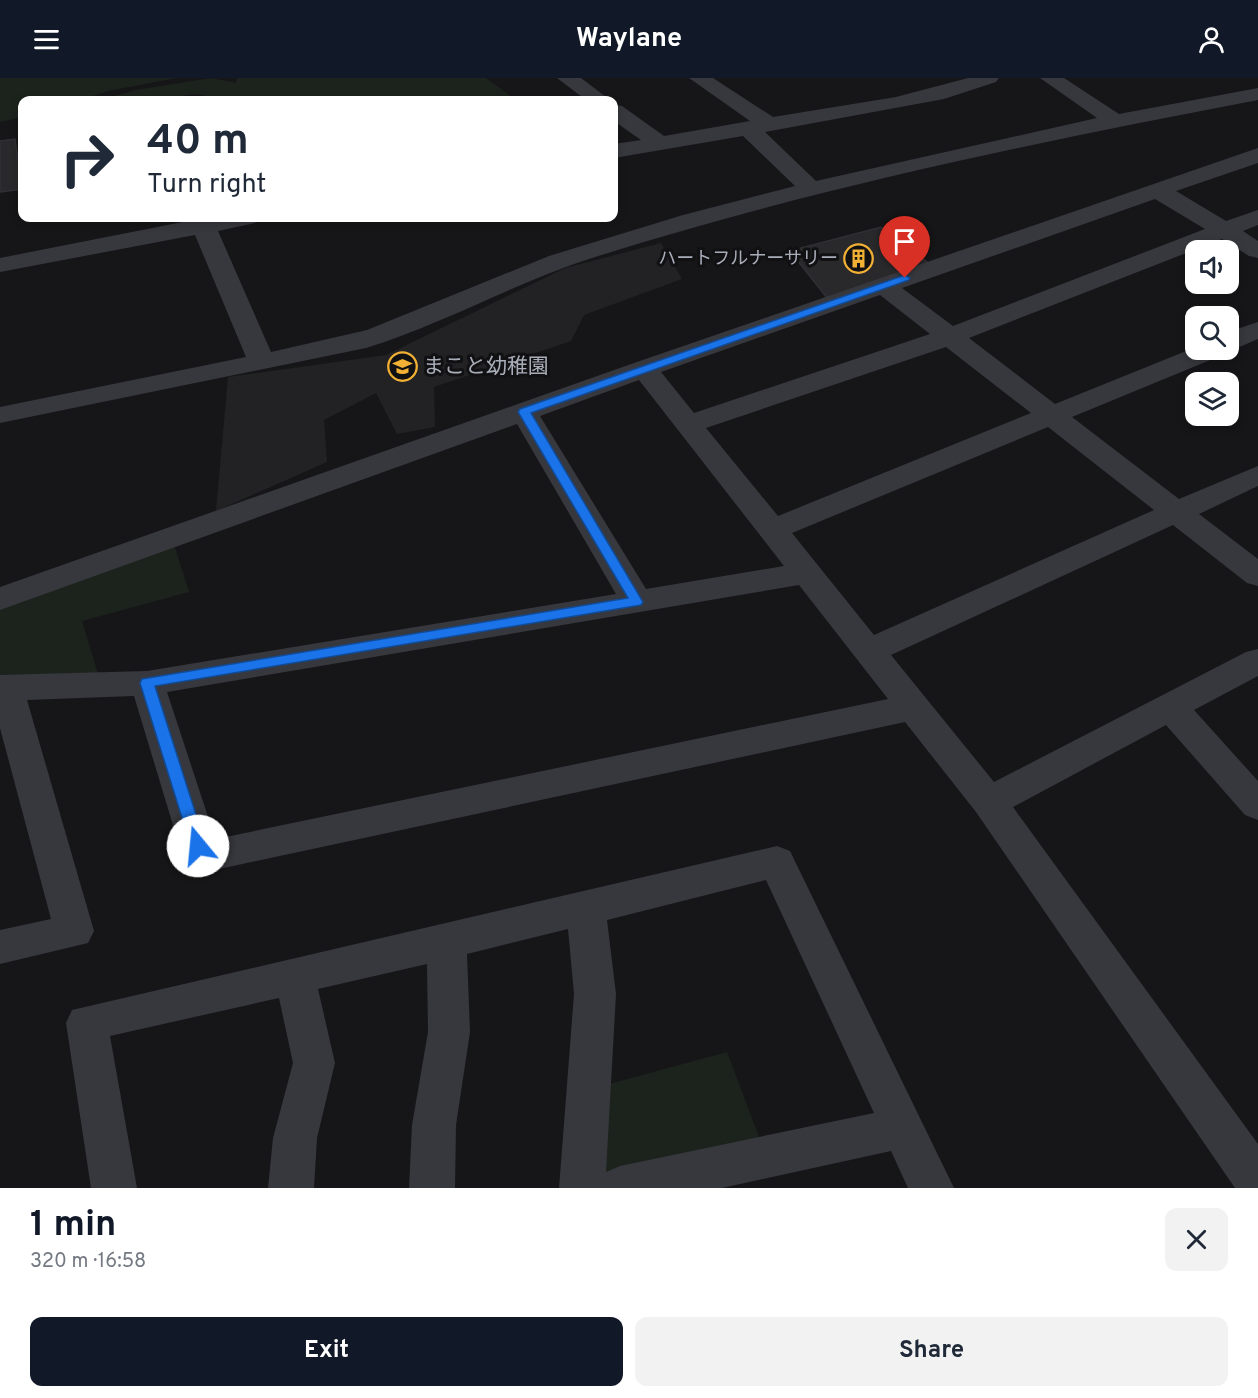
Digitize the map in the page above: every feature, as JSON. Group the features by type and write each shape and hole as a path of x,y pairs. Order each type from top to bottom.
{"street":[{"path":"567,78 593,96"},
{"path":"699,78 758,126 812,189"},
{"path":"618,150 896,103 944,93 989,78"},
{"path":"1050,78 1113,120"},
{"path":"0,415 357,342 401,330 507,280 568,258 812,189 1113,120 1258,94"},
{"path":"618,114 660,143"},
{"path":"0,599 644,369 1258,155"},
{"path":"1157,190 1258,251"},
{"path":"688,425 951,336 1258,217"},
{"path":"0,265 222,222"},
{"path":"203,225 262,362"},
{"path":"884,286 1053,414 1258,575"},
{"path":"1239,338 1258,330"},
{"path":"772,530 1186,360"},
{"path":"644,369 989,802 1258,1182"},
{"path":"524,412 637,602"},
{"path":"869,651 1258,475"},
{"path":"0,947 74,931 3,687 147,683 807,573"},
{"path":"989,802 1258,661"},
{"path":"147,683 198,846 219,854 913,706"},
{"path":"1170,707 1258,805"},
{"path":"114,1188 87,1023 447,942 777,862 931,1188"},
{"path":"582,1188 595,994 586,908"},
{"path":"432,1188 434,1125 449,1032 447,942"},
{"path":"291,1188 295,1138 314,1063 295,976"},
{"path":"620,1188 903,1128"}],"shaded area":[{"path":"0,78 176,78 108,91 94,96 18,96 18,118 0,122"},
{"path":"211,78 236,83 237,78 486,78 511,96 236,96 236,94 236,96 206,96 197,94 114,96 136,90"},
{"name":"まこと幼稚園","path":"661,243 682,279 584,315 571,341 434,387 435,427 397,434 376,393 324,420 327,462 216,511 228,377 386,355 565,268"},
{"path":"172,538 189,592 82,621 101,684 0,688 0,599"},
{"path":"727,1052 767,1158 620,1188 584,1170 587,1090"}],"building":[{"path":"15,139 18,190 0,192 0,141"},
{"name":"ハートフルナーサリー","path":"881,227 931,265 828,299 790,251"}],"place":[{"name":"ハートフルナーサリー","path":"859,258"},
{"name":"まこと幼稚園","path":"402,366"}],"route":[{"path":"198,846 147,683 637,602 524,412 905,278"}]}
